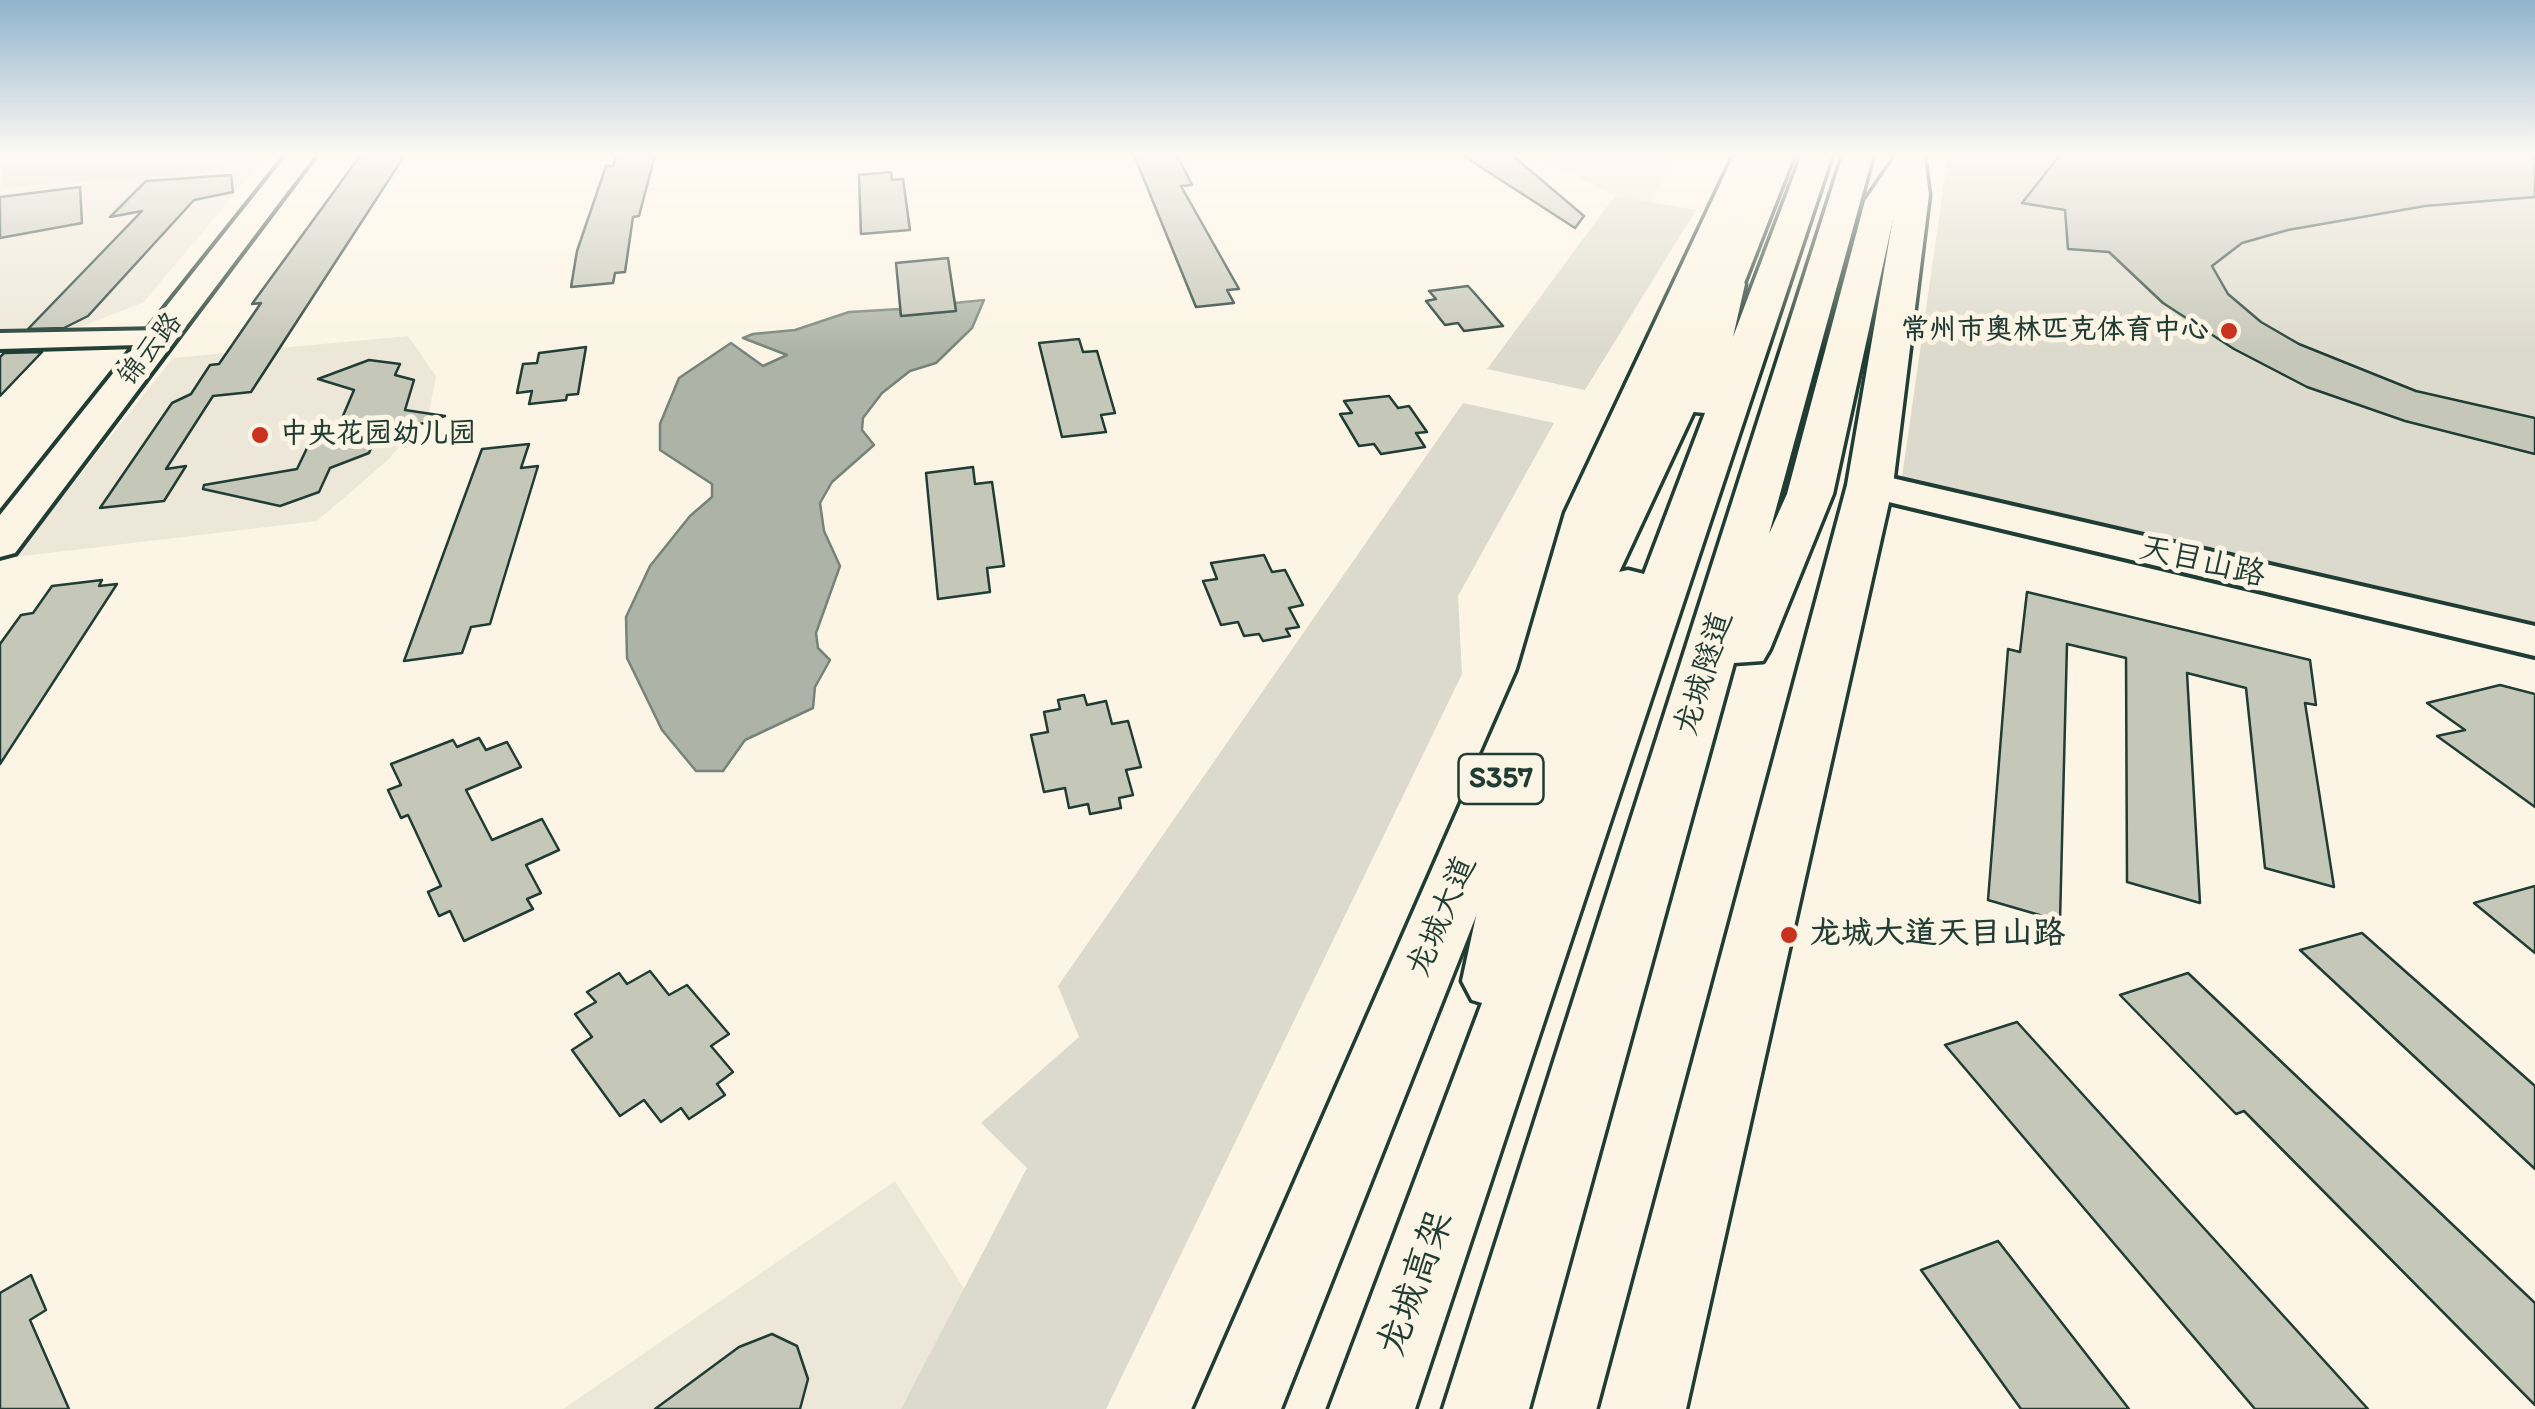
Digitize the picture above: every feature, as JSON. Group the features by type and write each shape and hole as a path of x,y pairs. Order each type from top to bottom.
{"main road":[{"path":"1546,671 1588,513 1719,221"},
{"name":"龙城大道","path":"1238,1409 1546,671 1674,410 1752,221"},
{"name":"龙城隧道","path":"1462,1160 1795,221"},
{"path":"1486,1409 1550,1193 1704,742 1810,494 1876,221"},
{"path":"1643,1409 1870,485 1909,221"},
{"path":"1462,1160 1520,856 1695,416 1727,284"},
{"name":"龙城高架","path":"1372,1409 1462,1160"}],"street":[{"name":"锦云路","path":"0,544 251,221"},
{"path":"0,341 162,338"},
{"name":"天目山路","path":"1870,485 2535,640"}],"shaded area":[{"path":"0,221 212,221 144,302 78,328 0,334"},
{"path":"1597,221 1689,221 1585,390 1487,369"},
{"name":"常州市奥林匹克体育中心","path":"1939,221 2535,221 2535,623 1902,477"},
{"path":"984,300 972,328 936,363 910,371 882,393 863,418 862,430 874,445 832,482 820,503 824,531 840,566 816,633 818,648 830,660 815,687 813,708 745,740 723,771 696,771 662,730 627,658 626,617 650,566 690,516 712,497 712,484 660,450 660,424 679,378 731,343 763,366 787,355 743,338 753,334 795,330 849,312 900,309 901,316 955,311 955,303"},
{"name":"中央花园幼儿园","path":"408,336 436,376 429,412 389,459 317,521 15,557 173,358"},
{"path":"1463,403 1554,423 1458,596 1462,674 1106,1409 901,1409 1027,1168 981,1123 1079,1037 1058,986"},
{"path":"895,1181 965,1290 901,1409 563,1409"}],"building":[{"path":"0,221 82,221 82,223 0,238"},
{"path":"133,221 175,221 88,316 64,328 28,329"},
{"path":"313,221 362,221 251,392 213,396 166,469 186,466 164,501 100,508 172,403 191,394 210,365 219,364 261,303 252,304"},
{"path":"587,221 632,221 625,272 615,273 613,283 571,287"},
{"path":"861,221 909,221 910,230 861,234"},
{"path":"1161,221 1201,221 1239,289 1227,290 1234,303 1196,307"},
{"path":"2066,221 2341,221 2242,243 2212,266 2228,294 2261,322 2299,344 2416,391 2535,418 2535,454 2405,421 2307,387 2234,349 2163,303 2109,252 2068,249"},
{"path":"948,258 956,311 901,316 896,263"},
{"path":"1468,286 1503,326 1464,331 1458,323 1445,325 1426,301 1436,299 1429,291"},
{"path":"1079,339 1083,352 1097,351 1115,413 1101,415 1106,432 1062,437 1039,343"},
{"path":"586,347 578,394 567,395 566,400 529,404 532,391 517,393 523,364 537,363 539,353"},
{"path":"42,352 0,396 0,357 4,353"},
{"path":"369,360 400,364 395,375 414,380 405,410 445,416 375,439 369,453 330,468 319,492 280,506 203,489 204,485 297,469 308,446 334,437 354,390 318,379"},
{"path":"1389,396 1398,408 1409,406 1427,432 1416,433 1425,447 1381,454 1374,444 1359,446 1340,414 1352,413 1344,401"},
{"path":"529,444 521,468 538,466 490,624 471,627 462,653 404,661 482,449"},
{"path":"973,467 975,484 992,482 1004,566 987,568 990,592 938,599 926,473"},
{"path":"1264,555 1272,572 1285,570 1303,605 1289,608 1299,627 1286,629 1290,636 1263,641 1259,634 1244,636 1238,622 1221,625 1203,581 1217,579 1211,563"},
{"path":"102,580 99,586 117,584 0,764 0,644 21,615 33,613 52,586"},
{"path":"2027,592 2310,660 2316,705 2305,703 2334,887 2265,868 2246,688 2187,673 2200,903 2127,882 2126,658 2067,644 2060,921 1988,900 2008,649 2020,652"},
{"path":"2500,685 2535,694 2535,807 2437,736 2465,730 2427,703"},
{"path":"1084,695 1087,705 1106,701 1112,724 1128,721 1141,767 1126,770 1133,795 1119,798 1121,808 1090,814 1088,804 1069,808 1065,788 1044,792 1031,735 1048,732 1044,712 1060,709 1058,700"},
{"path":"479,738 486,750 507,742 521,767 466,790 492,840 542,819 559,850 526,865 541,893 527,899 533,909 464,941 450,911 439,916 428,892 441,886 408,815 401,818 388,790 401,785 391,764 453,740 457,747"},
{"path":"2535,886 2535,953 2474,903"},
{"path":"2362,933 2535,1086 2535,1169 2300,950"},
{"path":"650,971 669,995 687,985 729,1034 711,1046 733,1072 717,1084 725,1095 689,1119 681,1108 661,1122 644,1100 620,1116 572,1050 592,1037 575,1014 596,1002 587,992 619,973 627,984"},
{"path":"2188,973 2535,1303 2535,1405 2244,1111 2236,1114 2120,995"},
{"path":"2017,1022 2368,1409 2255,1409 1945,1045"},
{"path":"1998,1241 2129,1409 2021,1409 1921,1270"},
{"path":"31,1275 46,1310 30,1320 69,1409 0,1409 0,1293"},
{"path":"772,1334 797,1346 808,1379 800,1409 655,1409 739,1347"}],"place":[{"name":"常州市奥林匹克体育中心","path":"2229,331"},
{"name":"中央花园幼儿园","path":"260,435"},
{"name":"龙城大道天目山路","path":"1789,935"}]}
